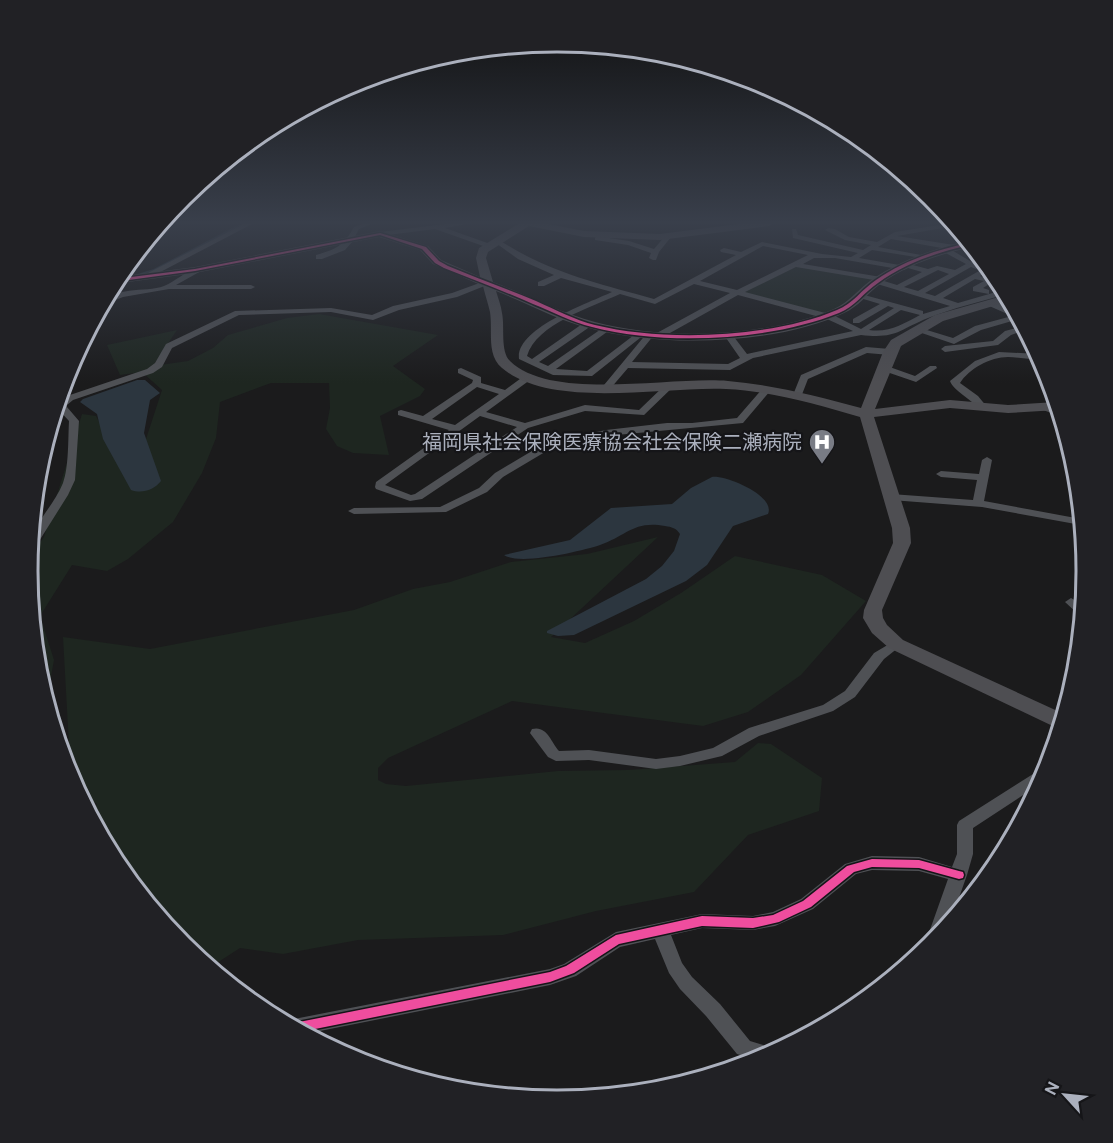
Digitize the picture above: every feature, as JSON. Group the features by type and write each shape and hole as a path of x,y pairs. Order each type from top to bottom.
{"street":[{"path":"127,280 154,276"},
{"path":"168,286 185,276"},
{"path":"471,276 588,324 650,335 728,334 783,327 826,316 850,305 879,280 887,276"},
{"path":"486,276 496,313 499,356 506,365 527,378 561,387 726,385 798,395 866,414 950,404 1049,409"},
{"path":"542,284 559,276"},
{"path":"561,276 655,302 701,276"},
{"path":"619,292 543,328 523,351 522,357 549,370 589,374 650,335 773,276"},
{"path":"859,276 879,280 959,306"},
{"path":"898,287 920,276"},
{"path":"920,293 951,276"},
{"path":"936,299 973,276"},
{"path":"692,281 826,316 861,333"},
{"path":"988,282 976,289 1003,307"},
{"path":"67,400 150,371 159,365 169,346 238,313 331,310 373,318 396,308 454,295 488,283"},
{"path":"116,297 168,286 251,287"},
{"path":"625,365 736,366 745,358 861,333 878,334 897,331 925,316 995,294"},
{"path":"860,295 920,313"},
{"path":"997,298 988,298 916,330 896,342 890,352 866,414 901,528 902,543 875,602 873,618 879,629 896,644 1054,718"},
{"path":"856,321 886,303"},
{"path":"861,333 900,307"},
{"path":"916,330 954,341 978,328 1009,318"},
{"path":"532,363 588,324"},
{"path":"549,370 607,329"},
{"path":"945,349 995,343 1008,333 1016,331"},
{"path":"728,334 745,358"},
{"path":"607,387 650,335"},
{"path":"798,395 804,377 815,371 842,362 866,350 890,352"},
{"path":"982,407 975,398 955,384 961,375 978,363 1002,355 1029,356"},
{"path":"884,368 916,379 933,368"},
{"path":"424,420 476,384 478,379 461,371"},
{"path":"527,378 380,484 380,487 410,498 418,497 525,426 585,408 641,413 669,386"},
{"path":"476,384 506,393"},
{"path":"354,511 442,510 483,490 499,475 541,450 562,442 606,433 740,421 766,390"},
{"path":"40,531 70,480 74,421 64,410"},
{"path":"400,413 457,429"},
{"path":"479,413 525,426"},
{"path":"978,503 987,460"},
{"path":"941,474 983,477"},
{"path":"891,497 978,503 1072,520"},
{"path":"537,733 544,738 556,756 589,754 656,764 717,752 754,732 828,708 850,694 879,657 896,644"},
{"path":"944,917 965,854 965,825 1030,783"},
{"path":"306,1026 550,978 570,970 616,940 660,929 702,921 753,923 775,919 807,904 851,869 872,863 919,864 959,875"},
{"path":"660,929 675,967 686,983 725,1023 744,1048 755,1051"}],"shaded area":[{"path":"776,276 858,276 873,279 845,306 827,314 742,292"},
{"path":"319,314 438,335 393,366 425,389 420,396 380,416 389,455 353,453 337,446 326,429 330,408 329,383 271,383 220,402 216,438 202,473 173,522 128,559 107,571 72,565 40,616 54,660 50,684 42,639 39,605 39,544 44,537 82,414 96,416 132,482 162,390 142,372 120,375 107,345 177,330 153,366 188,361 213,348 228,335 287,318"},
{"path":"137,380 145,380 160,393 150,400 144,433 161,481 151,489 139,492 131,490 103,439 97,414 80,402"},
{"path":"712,477 728,479 748,488 765,500 768,514 733,526 707,565 686,581 574,635 558,636 547,633 646,579 662,566 674,551 680,534 670,527 645,525 600,545 566,554 523,559 504,555 570,540 611,508 672,504 691,488"},
{"path":"658,537 551,637 585,643 634,621 681,593 735,556 822,575 866,601 801,675 748,712 703,726 512,701 388,758 378,768 378,780 386,784 406,786 558,771 628,770 735,762 758,743 771,744 822,778 819,811 748,835 694,892 596,911 503,935 358,940 283,954 240,948 216,964 166,914 125,860 107,831 95,808 97,804 91,800 69,749 63,637 150,649 354,610 413,589 450,582 511,562 587,554"}],"cycle path":[{"path":"128,279 148,276"},
{"path":"469,276 594,326 621,332 683,336 750,333 811,321 843,309 885,276"},
{"path":"306,1026 550,977 570,970 616,940 702,921 753,923 775,919 807,904 851,869 872,863 919,864 959,875"}],"place":[{"name":"福岡県社会保険医療協会社会保険二瀬病院","path":"822,465"}]}
